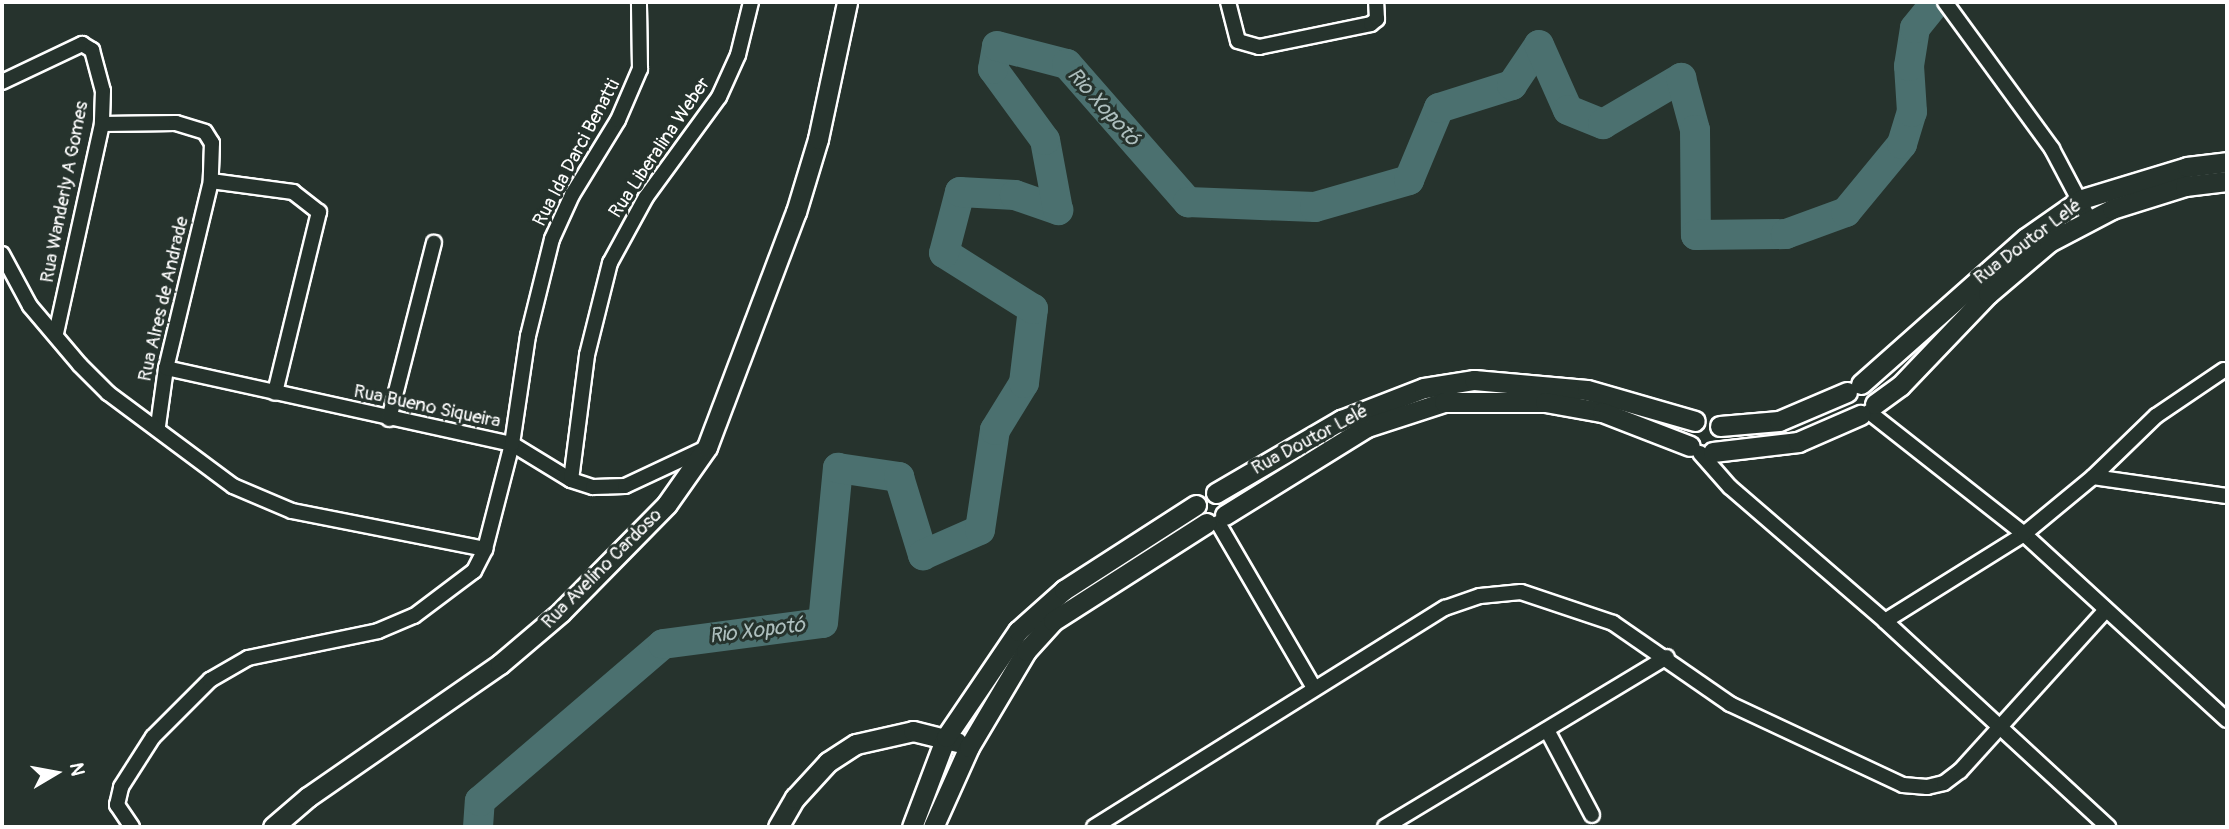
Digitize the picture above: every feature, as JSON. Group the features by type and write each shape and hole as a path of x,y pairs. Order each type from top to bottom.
{"street":[{"name":"Rua Ida Darci Benatti","path":"132,827 117,805 121,787 153,737 210,680 248,658 378,631 414,617 465,582 485,549 512,444 527,336 552,239 572,195 618,121 640,69 639,2"},
{"name":"Rua Liberalina Weber","path":"571,480 587,355 610,263 646,197 719,97 738,55 751,2"},
{"name":"Rua Avelino Cardoso","path":"273,827 308,797 500,664 561,612 667,504 707,447 796,212 818,139 847,2"},
{"path":"1228,2 1235,36 1250,46 1368,26 1377,19 1376,2"},
{"path":"1948,7 2052,149 2085,208"},
{"name":"Rua Wanderly A Gomes","path":"2,82 61,50 82,44 92,50 103,91 102,124 56,334"},
{"name":"Rua Alres de Andrade","path":"102,124 176,123 205,132 212,143 211,181 166,368 158,426"},
{"name":"Rua Doutor Lelé","path":"1720,426 1779,421 1854,388 2026,238 2085,208 2187,167 2227,162"},
{"path":"211,181 293,192 317,209 319,222 275,393"},
{"name":"Rua Doutor Lelé","path":"933,827 955,772 1026,651 1053,621 1367,427 1444,402 1545,402 1602,412 1701,451 1798,442 1868,410 1900,386 1988,294 2085,208 2185,186 2227,181"},
{"path":"389,419 434,243"},
{"path":"2,254 22,293 108,393 158,426 233,486 259,500 292,512 485,549"},
{"name":"Rua Bueno Siqueira","path":"166,368 512,444 571,480 593,487 625,486 707,447"},
{"path":"1885,621 2024,534 2093,477 2156,416 2224,370"},
{"name":"Rua Doutor Lelé","path":"1216,493 1352,415 1424,388 1474,380 1587,390 1695,421"},
{"path":"1868,410 1871,389 1854,388 1847,407 1868,410 2024,534 2227,720"},
{"path":"1701,451 1722,443 1720,426 1708,418 1695,421 1687,433 1701,451 1730,487 1885,621 2108,827"},
{"path":"2093,477 2223,493"},
{"path":"912,827 946,737 1018,631 1065,590 1196,505 1203,495 1216,493 1226,504 1216,520"},
{"path":"1196,505 1198,516 1216,520 1314,688"},
{"path":"1094,827 1445,608 1480,596 1521,592 1613,623 1667,657 1730,704 1903,785 1944,783 2105,611"},
{"path":"1385,827 1667,657"},
{"path":"1547,730 1592,815"},
{"path":"913,731 955,772"},
{"path":"778,827 794,798 828,762 856,744 913,731 946,737 970,747"}],"waterway":[{"name":"Rio Xopotó","path":"478,827 480,801 663,644 823,623 838,468 899,477 923,555 980,530 995,430 1024,383 1033,309 944,253 960,192 1015,195 1058,210 1045,140 993,69 997,46 1067,64 1188,202 1315,207 1409,180 1439,108 1512,85 1539,45 1568,110 1603,124 1681,78 1695,130 1696,235 1786,234 1846,212 1902,144 1912,112 1909,66 1915,28 1936,2"}]}
